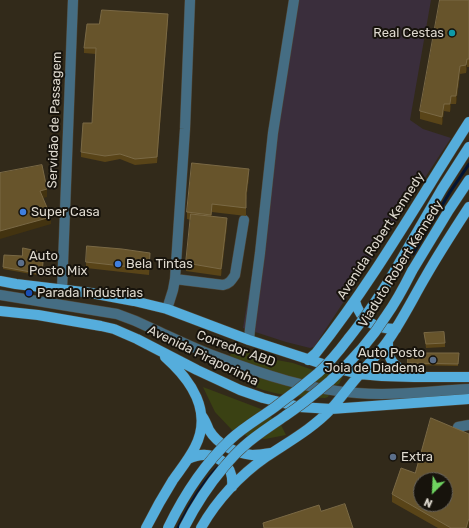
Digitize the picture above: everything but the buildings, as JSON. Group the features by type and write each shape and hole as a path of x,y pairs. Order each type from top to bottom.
{"main road":[{"name":"Avenida Robert Kennedy","path":"308,360 320,348 355,301 469,122"},
{"name":"Viaduto Robert Kennedy","path":"168,528 194,483 231,439 318,374 342,348 369,313 442,189 469,147"},
{"name":"Viaduto Robert Kennedy","path":"184,528 198,501 233,457 256,436 287,415 340,372 372,336 387,316 449,210 469,180"},
{"path":"201,528 214,506 257,464 302,434 332,408 388,341 432,265 469,207"},
{"name":"Avenida Piraporinha","path":"0,281 91,293 134,301 167,310 308,360 359,374 414,377 469,377"},
{"path":"355,301 360,313 371,324 381,328 396,328"},
{"name":"Avenida Piraporinha","path":"0,311 38,315 101,326 123,332 216,380 257,396 300,406 332,408 469,399"},
{"path":"388,341 388,354 391,361 399,369 414,377"},
{"path":"154,347 178,370 190,387 215,438 226,446 244,454 254,455 273,453"},
{"path":"146,528 160,501 195,448 201,429 202,414"},
{"path":"188,459 193,456 205,454 222,461 231,472 232,487"}],"street":[{"name":"Servidão de Passagem","path":"62,290 73,0"},
{"path":"167,310 176,279 185,129 190,0"},
{"path":"249,340 274,133 294,0"},
{"path":"176,279 223,285 228,284 235,275 244,220"},
{"name":"Corredor ABD","path":"0,295 117,314 134,320 206,353 268,375 323,389 383,394 469,388"},
{"path":"458,427 469,425"}],"shaded area":[{"path":"298,0 431,0 410,120 423,129 451,138 314,347 310,348 243,328"}],"green space":[{"path":"239,350 266,358 293,363 313,370 342,376 342,378 339,384 336,385 295,378 256,367 230,356 233,352"},
{"path":"226,364 330,392 328,397 325,398 291,396 268,391 257,388 232,374 225,367"},
{"path":"203,387 261,409 281,425 286,435 265,439 252,438 232,430 215,412"}],"waterway":[{"path":"413,254 450,192 469,164"},
{"path":"178,528 196,496 218,467"}],"place":[{"name":"Real Cestas","path":"452,33"},
{"name":"Super Casa","path":"23,212"},
{"name":"Auto Posto Mix","path":"21,263"},
{"name":"Bela Tintas","path":"118,264"},
{"name":"Parada Indústrias","path":"29,293"},
{"name":"Auto Posto Joia de Diadema","path":"433,360"},
{"name":"Extra","path":"393,457"}]}
